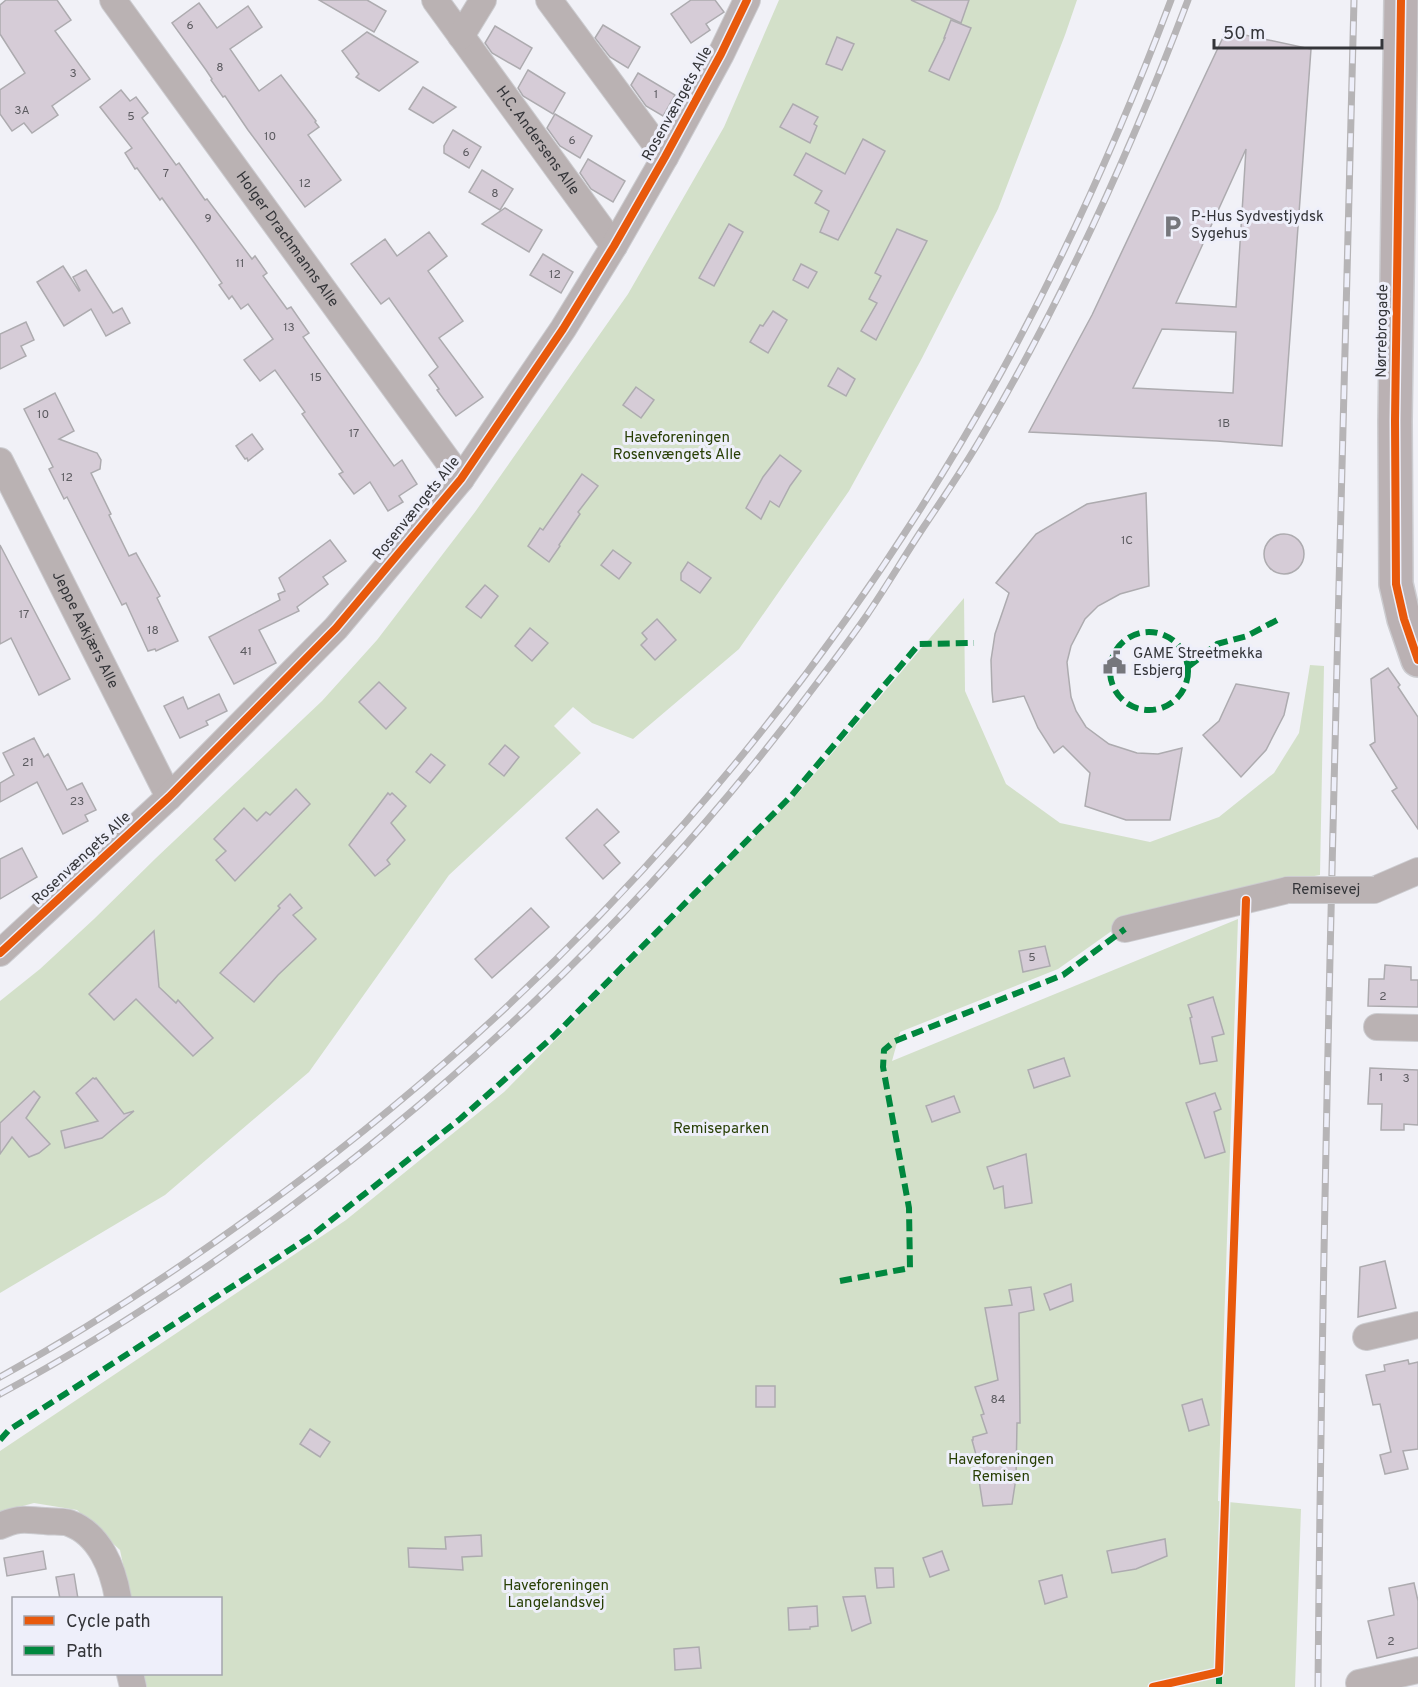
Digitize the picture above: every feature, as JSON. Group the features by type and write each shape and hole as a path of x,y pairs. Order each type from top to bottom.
{"street":[{"name":"Holger Drachmanns Alle","path":"113,0 461,479"},
{"name":"H.C. Andersens Alle","path":"435,0 614,246"},
{"path":"461,36 483,0"},
{"path":"549,0 665,157"},
{"name":"Rosenvængets Alle","path":"0,953 169,797 336,628 461,479 563,329 614,246 721,54 747,0"},
{"name":"Nørrebrogade","path":"1401,0 1395,433 1396,584 1411,619 1418,660"},
{"name":"Jeppe Aakjærs Alle","path":"0,461 169,797"},
{"name":"Remisevej","path":"1125,929 1288,890 1374,890 1418,871"},
{"path":"1377,1027 1418,1028"},
{"path":"1366,1337 1418,1325"},
{"path":"0,1526 16,1519 68,1523 84,1532 104,1553 114,1578 118,1597"},
{"path":"1359,1683 1418,1670"}],"green space":[{"name":"Haveforeningen Rosenvængets Alle","path":"779,0 1077,0 998,209 921,360 849,491 739,649 633,739 592,723 573,707 554,726 581,753 449,875 309,1072 165,1195 0,1293 0,1001 40,969 94,919 322,701 377,640 475,512 628,294 724,127"},
{"path":"964,598 965,691 1006,784 1060,823 1150,842 1219,817 1274,773 1299,733 1310,665 1324,666 1320,875 1221,893 1130,918 1058,969 900,1032 892,1061 1238,919 1218,1501 1301,1509 1295,1687 147,1687 144,1675 222,1675 222,1597 130,1597 120,1550 77,1510 34,1503 0,1512 0,1451 346,1220 504,1092 800,791"}],"building":[{"path":"6,0 57,0 71,20 55,31 90,79 52,106 58,115 32,133 24,123 12,131 0,114 0,90 25,73 0,34 0,5"},
{"path":"319,0 367,0 386,11 374,32"},
{"path":"691,0 715,0 724,12 706,24 710,30 691,43 671,14"},
{"path":"911,0 969,0 961,23"},
{"path":"199,3 217,28 248,6 262,27 230,49 259,91 281,75 316,121 319,127 308,135 341,180 305,207 225,96 223,97 172,23"},
{"path":"951,20 971,28 949,80 929,71"},
{"path":"603,25 640,47 628,68 610,57 595,38"},
{"path":"495,26 532,48 520,69 492,53 485,43"},
{"name":"P-Hus Sydvestjydsk Sygehus","path":"1226,31 1311,49 1282,446 1029,432 1092,315","holes":["1246,149 1236,307 1176,303","1162,329 1236,332 1233,393 1133,388"]},
{"path":"367,32 418,62 379,91 356,77 359,74 342,51"},
{"path":"837,37 854,44 842,70 826,64"},
{"path":"528,70 565,93 553,114 523,96 518,88"},
{"path":"638,73 675,95 663,116 646,106 631,85"},
{"path":"423,87 456,107 433,123 409,109"},
{"path":"121,90 130,101 136,97 148,113 142,118 176,165 179,163 252,259 255,256 267,273 263,276 287,309 291,307 309,333 303,337 394,466 402,460 417,484 399,496 403,502 388,511 370,482 354,494 339,474 343,472 302,414 305,412 275,370 260,381 244,360 273,339 248,304 241,309 232,296 229,299 219,285 222,283 195,244 162,198 160,200 125,153 132,148 100,107"},
{"path":"793,104 818,117 810,143 780,127"},
{"path":"555,114 592,136 580,158 560,146 547,128"},
{"path":"453,130 481,147 469,168 444,153 444,146"},
{"path":"863,139 885,151 838,240 820,232 829,211 815,203 822,191 794,175 806,153 845,174"},
{"path":"588,159 625,181 613,202 591,189 580,173"},
{"path":"482,170 513,189 500,210 469,192"},
{"path":"505,208 542,230 529,252 482,224"},
{"path":"729,224 743,232 714,286 699,278"},
{"path":"897,229 927,241 876,340 861,331 877,303 869,299 881,276 875,273"},
{"path":"429,232 447,256 428,271 463,321 439,338 483,397 456,416 429,375 438,367 389,298 381,304 351,264 385,239 397,256"},
{"path":"543,254 573,272 561,293 530,275"},
{"path":"801,264 817,272 808,288 793,280"},
{"path":"63,266 79,291 73,277 86,270 113,313 122,308 130,323 106,336 91,309 64,326 37,282"},
{"path":"773,311 787,320 768,353 750,342 760,325 763,326"},
{"path":"26,322 34,340 21,346 26,356 0,369 0,334"},
{"path":"838,368 855,379 846,396 828,386"},
{"path":"636,387 654,400 641,418 623,405"},
{"path":"55,393 74,431 59,439 97,453 101,460 100,469 91,473 111,514 109,515 129,556 136,553 160,596 157,598 178,641 156,651 155,649 148,651 126,603 122,605 67,497 64,499 49,469 53,467 24,409"},
{"path":"252,434 263,449 248,461 236,446"},
{"path":"780,455 801,471 779,507 770,501 761,519 746,508 763,477"},
{"path":"582,474 598,486 578,512 580,514 549,562 528,546 540,528 543,530"},
{"path":"1146,493 1149,586 1120,594 1098,606 1085,619 1071,646 1067,662 1071,697 1086,727 1109,744 1137,753 1158,754 1182,748 1170,820 1126,820 1085,806 1090,773 1063,746 1054,753 1038,728 1024,696 993,702 992,691 991,660 995,634 1009,593 996,583 1036,534 1087,504"},
{"path":"1284,534 1298,540 1304,554 1298,568 1284,574 1270,568 1264,554 1270,540"},
{"path":"330,540 346,561 323,577 328,584 297,607 299,611 259,630 276,663 234,684 209,637 280,600 278,594 285,591 279,578"},
{"path":"0,545 70,679 39,695 11,638 0,644"},
{"path":"613,550 631,563 619,579 601,565"},
{"path":"688,562 711,578 700,593 681,580 681,573"},
{"path":"485,585 498,596 481,618 466,607"},
{"path":"657,619 676,640 655,660 641,645 647,639 642,633"},
{"path":"530,628 548,643 532,661 515,646"},
{"path":"1388,668 1418,717 1418,829 1392,791 1397,788 1370,745 1375,742 1371,679"},
{"path":"379,682 406,708 386,729 359,702"},
{"path":"1236,684 1289,693 1284,715 1266,750 1241,777 1203,735 1219,721"},
{"path":"219,694 227,711 206,721 208,725 180,738 164,706 183,697 188,709"},
{"path":"34,738 44,757 48,754 67,790 82,783 96,810 85,815 88,821 63,834 37,782 0,802 0,783 14,775 3,753"},
{"path":"505,745 519,757 504,776 489,764"},
{"path":"431,754 445,765 430,783 416,772"},
{"path":"296,789 310,804 235,881 216,860 226,851 214,839 244,808 257,821 266,812 270,815"},
{"path":"388,793 390,795 392,793 406,806 391,823 405,840 387,860 390,864 375,876 349,845"},
{"path":"597,809 619,832 604,845 620,863 603,879 566,838"},
{"path":"22,848 37,877 0,899 0,859"},
{"path":"290,894 302,908 293,915 316,939 278,975 254,1002 220,973 280,908 278,906"},
{"path":"531,908 549,927 492,978 475,959"},
{"path":"154,931 159,987 176,1003 178,1000 213,1038 193,1056 136,999 114,1020 89,994"},
{"path":"1045,946 1050,966 1023,972 1019,951"},
{"path":"1385,965 1411,967 1411,980 1418,980 1418,1007 1368,1006 1369,979 1384,979"},
{"path":"1213,997 1224,1034 1212,1037 1217,1061 1200,1064 1188,1005"},
{"path":"1064,1058 1070,1076 1034,1088 1028,1070"},
{"path":"1370,1068 1418,1070 1418,1125 1404,1124 1404,1130 1381,1130 1382,1104 1368,1104"},
{"path":"96,1078 124,1114 134,1111 102,1138 65,1148 61,1131 98,1121 76,1093"},
{"path":"34,1091 40,1097 26,1118 50,1144 39,1153 29,1157 12,1137 0,1154 0,1123"},
{"path":"1215,1093 1221,1109 1214,1112 1225,1152 1205,1158 1186,1103"},
{"path":"954,1096 960,1112 932,1122 926,1106"},
{"path":"1026,1154 1032,1203 1005,1208 1003,1186 994,1189 987,1167"},
{"path":"1385,1261 1396,1308 1358,1317 1360,1267"},
{"path":"1071,1284 1073,1301 1050,1310 1044,1294"},
{"path":"1031,1287 1034,1310 1019,1313 1020,1423 1017,1423 1016,1478 1012,1504 983,1506 978,1474 981,1473 972,1440 973,1437 987,1433 981,1415 984,1414 975,1387 998,1380 985,1308 1012,1305 1009,1290"},
{"path":"1408,1360 1409,1364 1418,1362 1418,1449 1403,1451 1408,1469 1385,1474 1380,1455 1391,1452 1380,1404 1373,1405 1366,1375 1385,1371 1384,1365"},
{"path":"756,1386 775,1386 775,1407 756,1407"},
{"path":"1202,1399 1209,1425 1189,1431 1182,1405"},
{"path":"310,1429 330,1442 320,1457 300,1444"},
{"path":"481,1535 482,1556 462,1557 463,1570 409,1567 408,1548 446,1549 445,1537"},
{"path":"1165,1539 1167,1556 1136,1569 1112,1573 1107,1551"},
{"path":"43,1551 46,1569 7,1576 4,1558"},
{"path":"942,1551 949,1570 930,1577 923,1558"},
{"path":"875,1568 893,1568 894,1587 877,1588"},
{"path":"74,1574 78,1597 60,1597 56,1577"},
{"path":"1062,1575 1067,1597 1045,1604 1039,1581"},
{"path":"1414,1583 1418,1601 1418,1648 1377,1658 1368,1621 1394,1615 1389,1588"},
{"path":"865,1596 871,1623 852,1631 843,1597"},
{"path":"817,1606 818,1626 810,1627 810,1629 789,1630 788,1608"},
{"path":"699,1647 701,1668 675,1670 674,1649"}],"railway":[{"path":"0,1377 73,1335 212,1244 280,1195 389,1110 493,1020 592,923 686,822 774,716 856,605 932,490 1002,371 1049,281 1114,142 1171,0"},
{"path":"0,1394 80,1348 183,1283 293,1205 376,1141 533,1003 679,853 747,773 846,644 984,433 1042,328 1095,221 1120,167 1188,0"},
{"path":"1318,1687 1328,1054 1354,0"}],"marked path":[{"path":"1188,667 1217,644 1247,636 1279,619"},
{"path":"1149,632 1164,635 1181,649 1188,671 1185,686 1171,703 1149,710 1134,707 1117,693 1110,671 1113,656 1127,639 1149,632"},
{"path":"0,1440 9,1430 311,1236 460,1119 554,1036 792,795 919,644 974,643"},
{"path":"840,1281 910,1268 909,1208 883,1067 884,1050 895,1041 1063,975 1125,929"},
{"path":"1219,1672 1219,1687"}],"cycle path":[{"path":"0,953 169,797 336,628 461,479 563,329 614,246 721,54 747,0"},
{"path":"1401,0 1395,421 1396,584 1404,619 1418,660"},
{"path":"1153,1687 1219,1672 1246,900"}],"place":[{"name":"P-Hus Sydvestjydsk Sygehus","path":"1173,226"},
{"name":"GAME Streetmekka Esbjerg","path":"1115,663"}],"park label":[{"name":"Remiseparken","path":"721,1129"},
{"name":"Haveforeningen Remisen","path":"1001,1468"},
{"name":"Haveforeningen Langelandsvej","path":"556,1594"}]}
